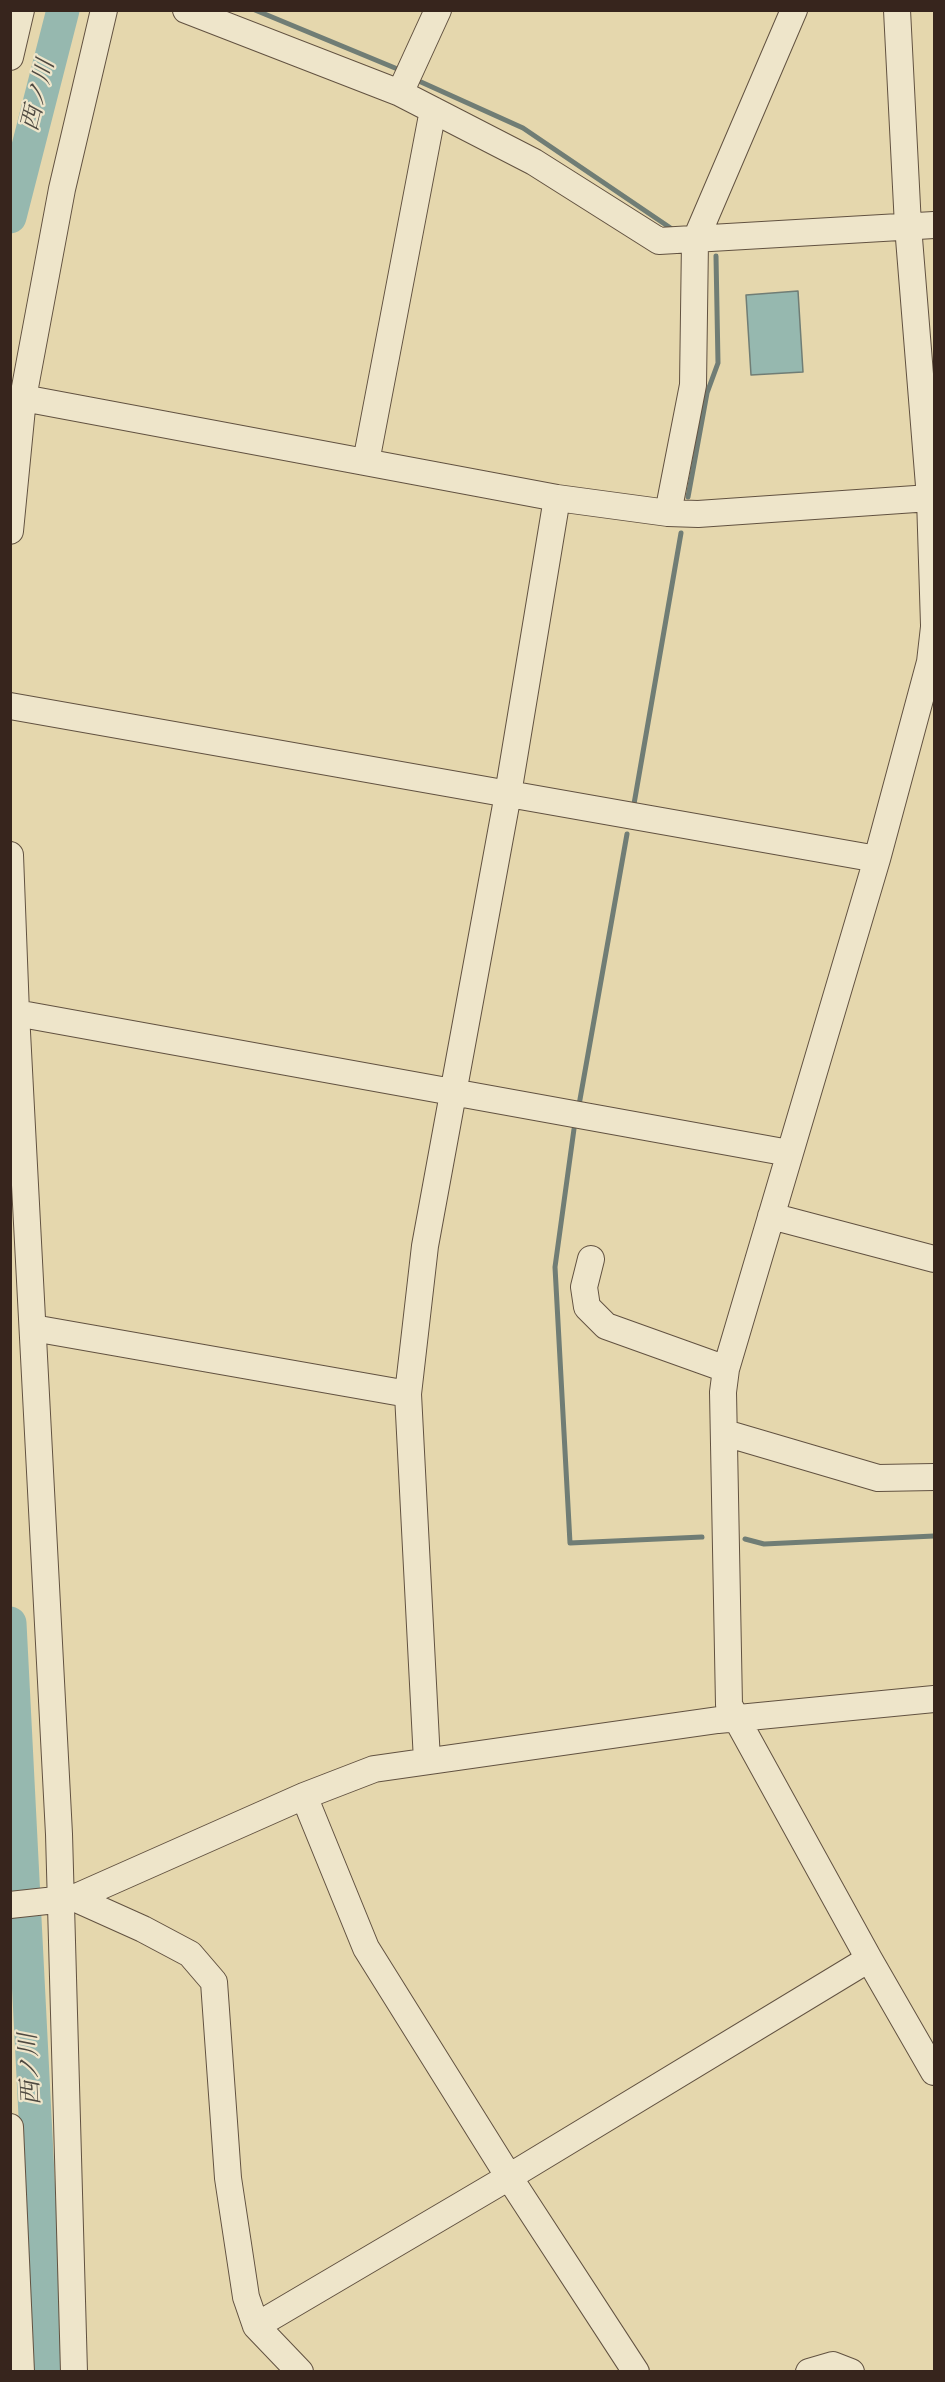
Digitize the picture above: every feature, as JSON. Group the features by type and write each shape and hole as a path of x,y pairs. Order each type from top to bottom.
{"street":[{"path":"10,57 21,10"},
{"path":"10,531 23,398 62,189 104,10"},
{"path":"186,10 400,93 534,162 659,241 695,241 934,225"},
{"path":"400,93 438,10"},
{"path":"668,513 693,385 695,241 794,10"},
{"path":"897,10 908,226 930,498 934,626 932,663 877,859 726,1369 723,1392 729,1705 934,2072"},
{"path":"366,462 433,110"},
{"path":"23,398 557,498 668,513 698,514 930,498"},
{"path":"427,1761 408,1394 425,1246 508,794 557,498"},
{"path":"10,706 877,859"},
{"path":"10,855 60,1900 74,2372"},
{"path":"16,1013 789,1153"},
{"path":"771,1216 934,1259"},
{"path":"591,1260 584,1287 587,1307 606,1326 726,1369"},
{"path":"33,1328 408,1394"},
{"path":"725,1432 879,1478 934,1477"},
{"path":"10,1905 60,1900 304,1796 374,1769 735,1718 934,1700"},
{"path":"304,1796 366,1948 509,2177 636,2372"},
{"path":"60,1900 143,1929 190,1954 214,1982 228,2178 246,2297 256,2326 300,2372"},
{"path":"256,2326 509,2177 869,1959"},
{"path":"10,2127 14,2162 21,2372"},
{"path":"809,2372 833,2365 851,2372"}],"water":[{"path":"798,291 803,372 751,375 746,295"}],"waterway":[{"name":"西ノ川","path":"10,217 63,10"},
{"path":"255,10 395,68"},
{"path":"421,82 523,128 672,229"},
{"path":"688,497 707,393 718,363 716,256"},
{"path":"634,804 681,533"},
{"path":"579,1105 627,834"},
{"path":"574,1129 555,1267 570,1543 702,1537"},
{"path":"745,1539 764,1544 934,1536"},
{"name":"西ノ川","path":"10,1623 48,2372"}]}
